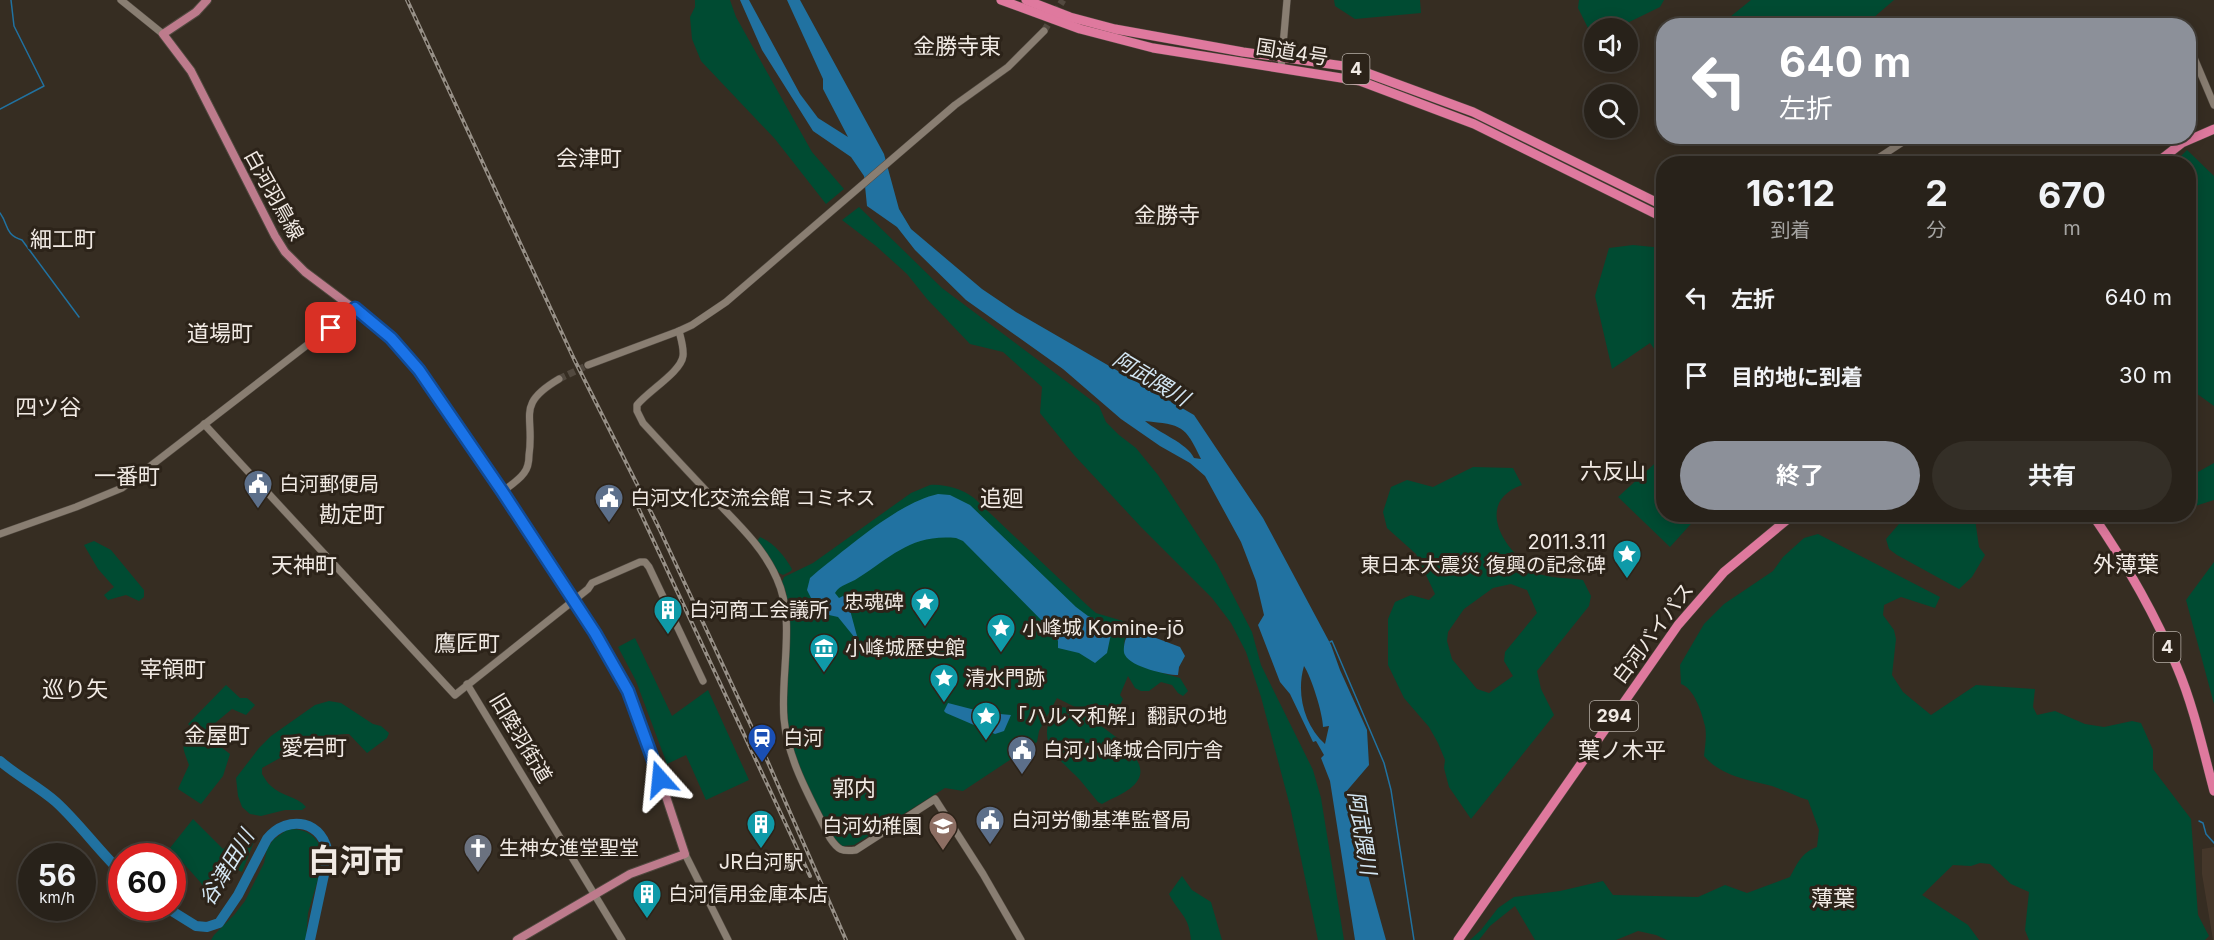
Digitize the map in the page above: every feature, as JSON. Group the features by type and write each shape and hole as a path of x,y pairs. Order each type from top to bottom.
{"highway":[{"name":"国道4号","path":"1001,0 1080,29 1153,48 1281,63 1351,67 1473,112 1656,203"},
{"name":"国道4号","path":"1026,0 1115,29 1360,81 1465,121 1526,148 1656,214"},
{"path":"2196,137 2214,129"},
{"path":"2165,156 2181,144"},
{"name":"白河バイパス","path":"1458,940 1678,625 1724,572 1784,522"},
{"name":"4","path":"2097,522 2138,588 2177,667 2193,714 2214,791"}],"main road":[{"path":"163,34 196,12 207,0"},
{"name":"白河羽鳥線","path":"163,34 191,71 253,195 285,252 316,281 355,308 391,338 419,370 610,655 628,691 647,739 685,854"},
{"path":"517,940 639,870 685,854"}],"street":[{"path":"122,0 163,34"},
{"path":"1281,63 1287,0"},
{"path":"588,365 679,332 726,302 962,100 1008,68 1044,31"},
{"path":"2196,62 2214,105"},
{"path":"1881,156 1900,144"},
{"path":"0,534 122,488 355,308"},
{"path":"679,332 683,350 680,365 643,397 637,405 637,411 643,423 752,540 778,579 785,606 783,705 788,744 798,771 830,838 837,848 844,852 856,849 935,799 1022,940"},
{"path":"502,491 526,471 530,449 528,416 531,404 536,396 559,379"},
{"name":"旧陸羽街道","path":"204,424 455,695 467,684 622,940"},
{"path":"467,684 594,582 640,562 645,562 658,584 703,681"},
{"path":"685,854 728,940"}],"shaded area":[{"path":"2214,847 2213,940 2202,874 2202,849"}],"green space":[{"path":"695,0 730,0 736,17 812,152 844,189 826,204 775,139 701,61 692,39 690,17 695,7"},
{"path":"1334,0 1420,0 1421,13 1355,19 1335,6"},
{"path":"1579,0 1664,0 1660,7 1637,18 1584,18 1584,20 1578,8"},
{"path":"1751,0 1894,0 1873,18 1729,18"},
{"path":"2187,150 2193,156 2181,156"},
{"path":"2196,159 2214,176 2214,406 2196,393"},
{"path":"859,207 942,288 1099,406 1106,422 1136,448 1158,475 1217,564 1252,632 1261,665 1313,770 1321,798 1344,940 1318,940 1290,806 1261,697 1246,652 1231,623 1212,598 1074,455 1040,413 1042,387 1003,352 970,344 927,299 907,274 842,220"},
{"path":"1633,245 1656,247 1656,351 1650,343 1612,369 1595,296 1609,248"},
{"path":"1656,462 1656,522 1693,522 1670,547 1618,497"},
{"path":"2214,463 2214,500 2196,506 2196,473"},
{"path":"1473,467 1513,468 1522,485 1509,492 1501,500 1497,510 1500,531 1506,542 1537,573 1583,580 1591,596 1589,606 1537,671 1541,689 1554,715 1471,819 1449,787 1444,768 1445,760 1438,743 1429,727 1404,698 1388,665 1388,619 1395,602 1411,595 1429,600 1435,594 1416,554 1387,528 1383,512 1391,487 1407,480 1433,487","holes":["1511,584 1527,590 1537,613 1505,652 1504,661 1513,676 1489,693 1477,689 1452,659 1447,641 1448,632 1464,609 1493,588"]},
{"path":"930,485 953,488 974,498 1096,613 1126,622 1124,650 1152,670 1180,678 1188,691 1183,696 1172,685 1161,682 1149,691 1141,691 1135,688 1128,676 1120,695 1123,699 1119,707 1114,705 1105,722 1057,698 1039,731 1037,742 963,791 945,788 854,845 842,846 832,836 812,795 791,739 786,706 790,616 782,582 784,577 813,563 911,493"},
{"path":"1901,522 1975,522 1979,547 1985,555 1972,577 1959,589 1897,555 1889,549 1886,539"},
{"path":"1818,534 1940,597 1935,608 1901,597 1884,605 1883,615 1894,630 1896,639 1892,675 1903,692 1931,715 1976,685 2035,689 2033,707 2037,715 2055,711 2085,724 2104,727 2132,721 2141,723 2153,750 2153,769 2191,819 2198,915 2209,936 2205,940 2029,940 2025,930 2029,892 2011,884 1990,864 1980,863 1971,866 1953,865 1922,895 1968,925 1979,940 1667,940 1638,931 1616,940 1535,940 1515,906 1490,926 1479,940 1470,940 1498,908 1514,897 1560,891 1603,881 1613,895 1698,897 1725,885 1747,893 1790,877 1804,855 1817,847 1819,830 1808,800 1772,786 1727,773 1704,756 1706,733 1704,721 1694,696 1686,686 1681,684 1680,665 1704,624 1724,604 1773,571 1783,557 1804,538"},
{"path":"760,537 778,550 789,564 791,571 783,575 779,573 757,541"},
{"path":"94,541 111,550 144,590 144,597 139,601 126,595 108,600 104,595 114,587 98,569 84,545"},
{"path":"2214,562 2214,704 2186,600"},
{"path":"635,638 672,716 708,690 749,780 706,800 686,755 667,764 636,681 618,647"},
{"path":"226,685 240,698 247,698 255,705 246,715 232,709 203,733 230,754 223,776 201,804 178,789 189,765 184,746 193,729 188,724"},
{"path":"329,701 341,703 373,724 381,726 389,733 387,738 367,753 349,734 326,737 304,745 262,768 262,774 268,783 306,807 302,810 285,810 261,816 250,814 242,807 236,778 271,736 315,705"},
{"path":"1063,707 1099,725 1126,746 1140,768 1139,778 1132,787 1102,804 1060,760 1050,746 1047,729 1054,714"},
{"path":"193,819 223,849 230,843 236,849 250,836 255,839 242,872 229,866 216,886 207,894 201,883 186,866 186,843 174,843"},
{"path":"288,829 302,830 313,836 320,846 324,859 308,913 306,940 211,940 245,901 273,840"},
{"path":"1182,876 1192,890 1211,902 1222,940 1191,940 1186,920 1169,894"}],"water":[{"path":"740,0 749,0 800,94 818,118 848,137 823,89 823,79 787,0 800,0 884,154 899,209 911,229 982,289 1016,312 1194,415 1263,518 1331,645 1367,730 1369,765 1345,793 1386,940 1355,940 1330,781 1321,758 1324,755 1316,741 1313,742 1290,694 1280,682 1258,625 1264,615 1256,581 1241,542 1205,476 1190,463 1121,419 1063,369 966,300 915,250 897,227 867,206 864,176 851,157 813,131 762,50","holes":["1145,421 1167,424 1181,429 1191,439 1201,459 1194,458 1179,443","1304,666 1316,695 1323,727 1329,726 1325,744 1312,728 1304,708 1301,687"]},
{"path":"938,494 950,495 970,505 1076,607 1088,616 1111,626 1107,653 1095,663 1079,653 1058,648 1058,641 1054,633 963,541 956,538 927,539 914,543 837,590 835,593 839,598 843,596 847,599 857,636 855,638 838,617 829,615 824,605 811,598 807,590 810,578 818,571 891,516 907,506"},
{"path":"1140,632 1180,647 1185,656 1179,667 1178,675 1149,670 1134,663 1125,655 1124,644 1127,637"},
{"path":"948,703 979,711 979,715 988,716 989,713 1011,715 1004,731 995,734 946,713 944,711"}],"waterway":[{"path":"0,109 44,86 14,26 11,0"},
{"path":"0,213 12,235 22,240 79,317"},
{"path":"1330,642 1332,641 1384,763 1391,790 1414,940"},
{"name":"谷津田川","path":"0,761 56,802 108,858"},
{"path":"2199,821 2203,823 2206,834 2214,843"},
{"name":"谷津田川","path":"186,920 196,926 207,927 219,923 238,895 267,839 285,826 304,825 313,828 320,835 328,856 310,940"}],"tunnel":[{"path":"1044,31 1063,0"},
{"path":"559,379 588,365"}],"railway":[{"path":"407,0 574,359 659,528 767,760 846,940"},
{"path":"635,501 810,876"}],"place":[{"name":"白河郵便局","path":"258,510"},
{"name":"白河文化交流会館 コミネス","path":"609,524"},
{"name":"2011.3.11 東日本大震災 復興の記念碑","path":"1627,580"},
{"name":"忠魂碑","path":"925,628"},
{"name":"白河商工会議所","path":"668,636"},
{"name":"小峰城 Komine-jō","path":"1001,654"},
{"name":"小峰城歴史館","path":"824,674"},
{"name":"清水門跡","path":"944,704"},
{"name":"「ハルマ和解」翻訳の地","path":"986,742"},
{"name":"白河","path":"762,764"},
{"name":"白河小峰城合同庁舎","path":"1022,776"},
{"name":"白河労働基準監督局","path":"990,846"},
{"name":"JR白河駅","path":"761,850"},
{"name":"白河幼稚園","path":"943,852"},
{"name":"生神女進堂聖堂","path":"478,874"},
{"name":"白河信用金庫本店","path":"647,920"}],"district":[{"name":"金勝寺東","path":"957,46"},
{"name":"会津町","path":"589,158"},
{"name":"金勝寺","path":"1167,215"},
{"name":"細工町","path":"63,239"},
{"name":"道場町","path":"220,333"},
{"name":"四ツ谷","path":"48,407"},
{"name":"六反山","path":"1613,471"},
{"name":"一番町","path":"127,476"},
{"name":"追廻","path":"1002,498"},
{"name":"勘定町","path":"352,514"},
{"name":"外薄葉","path":"2126,564"},
{"name":"天神町","path":"304,565"},
{"name":"鷹匠町","path":"467,643"},
{"name":"宰領町","path":"173,669"},
{"name":"巡り矢","path":"75,689"},
{"name":"金屋町","path":"217,735"},
{"name":"愛宕町","path":"314,747"},
{"name":"葉ノ木平","path":"1622,750"},
{"name":"郭内","path":"854,788"},
{"name":"白河市","path":"356,861"},
{"name":"薄葉","path":"1833,898"}],"route":[{"path":"331,328 355,308 391,338 419,370 610,655 628,691 660,779"}],"water label":[{"name":"阿武隈川","path":"1151,379"},
{"name":"阿武隈川","path":"1362,833"}]}
